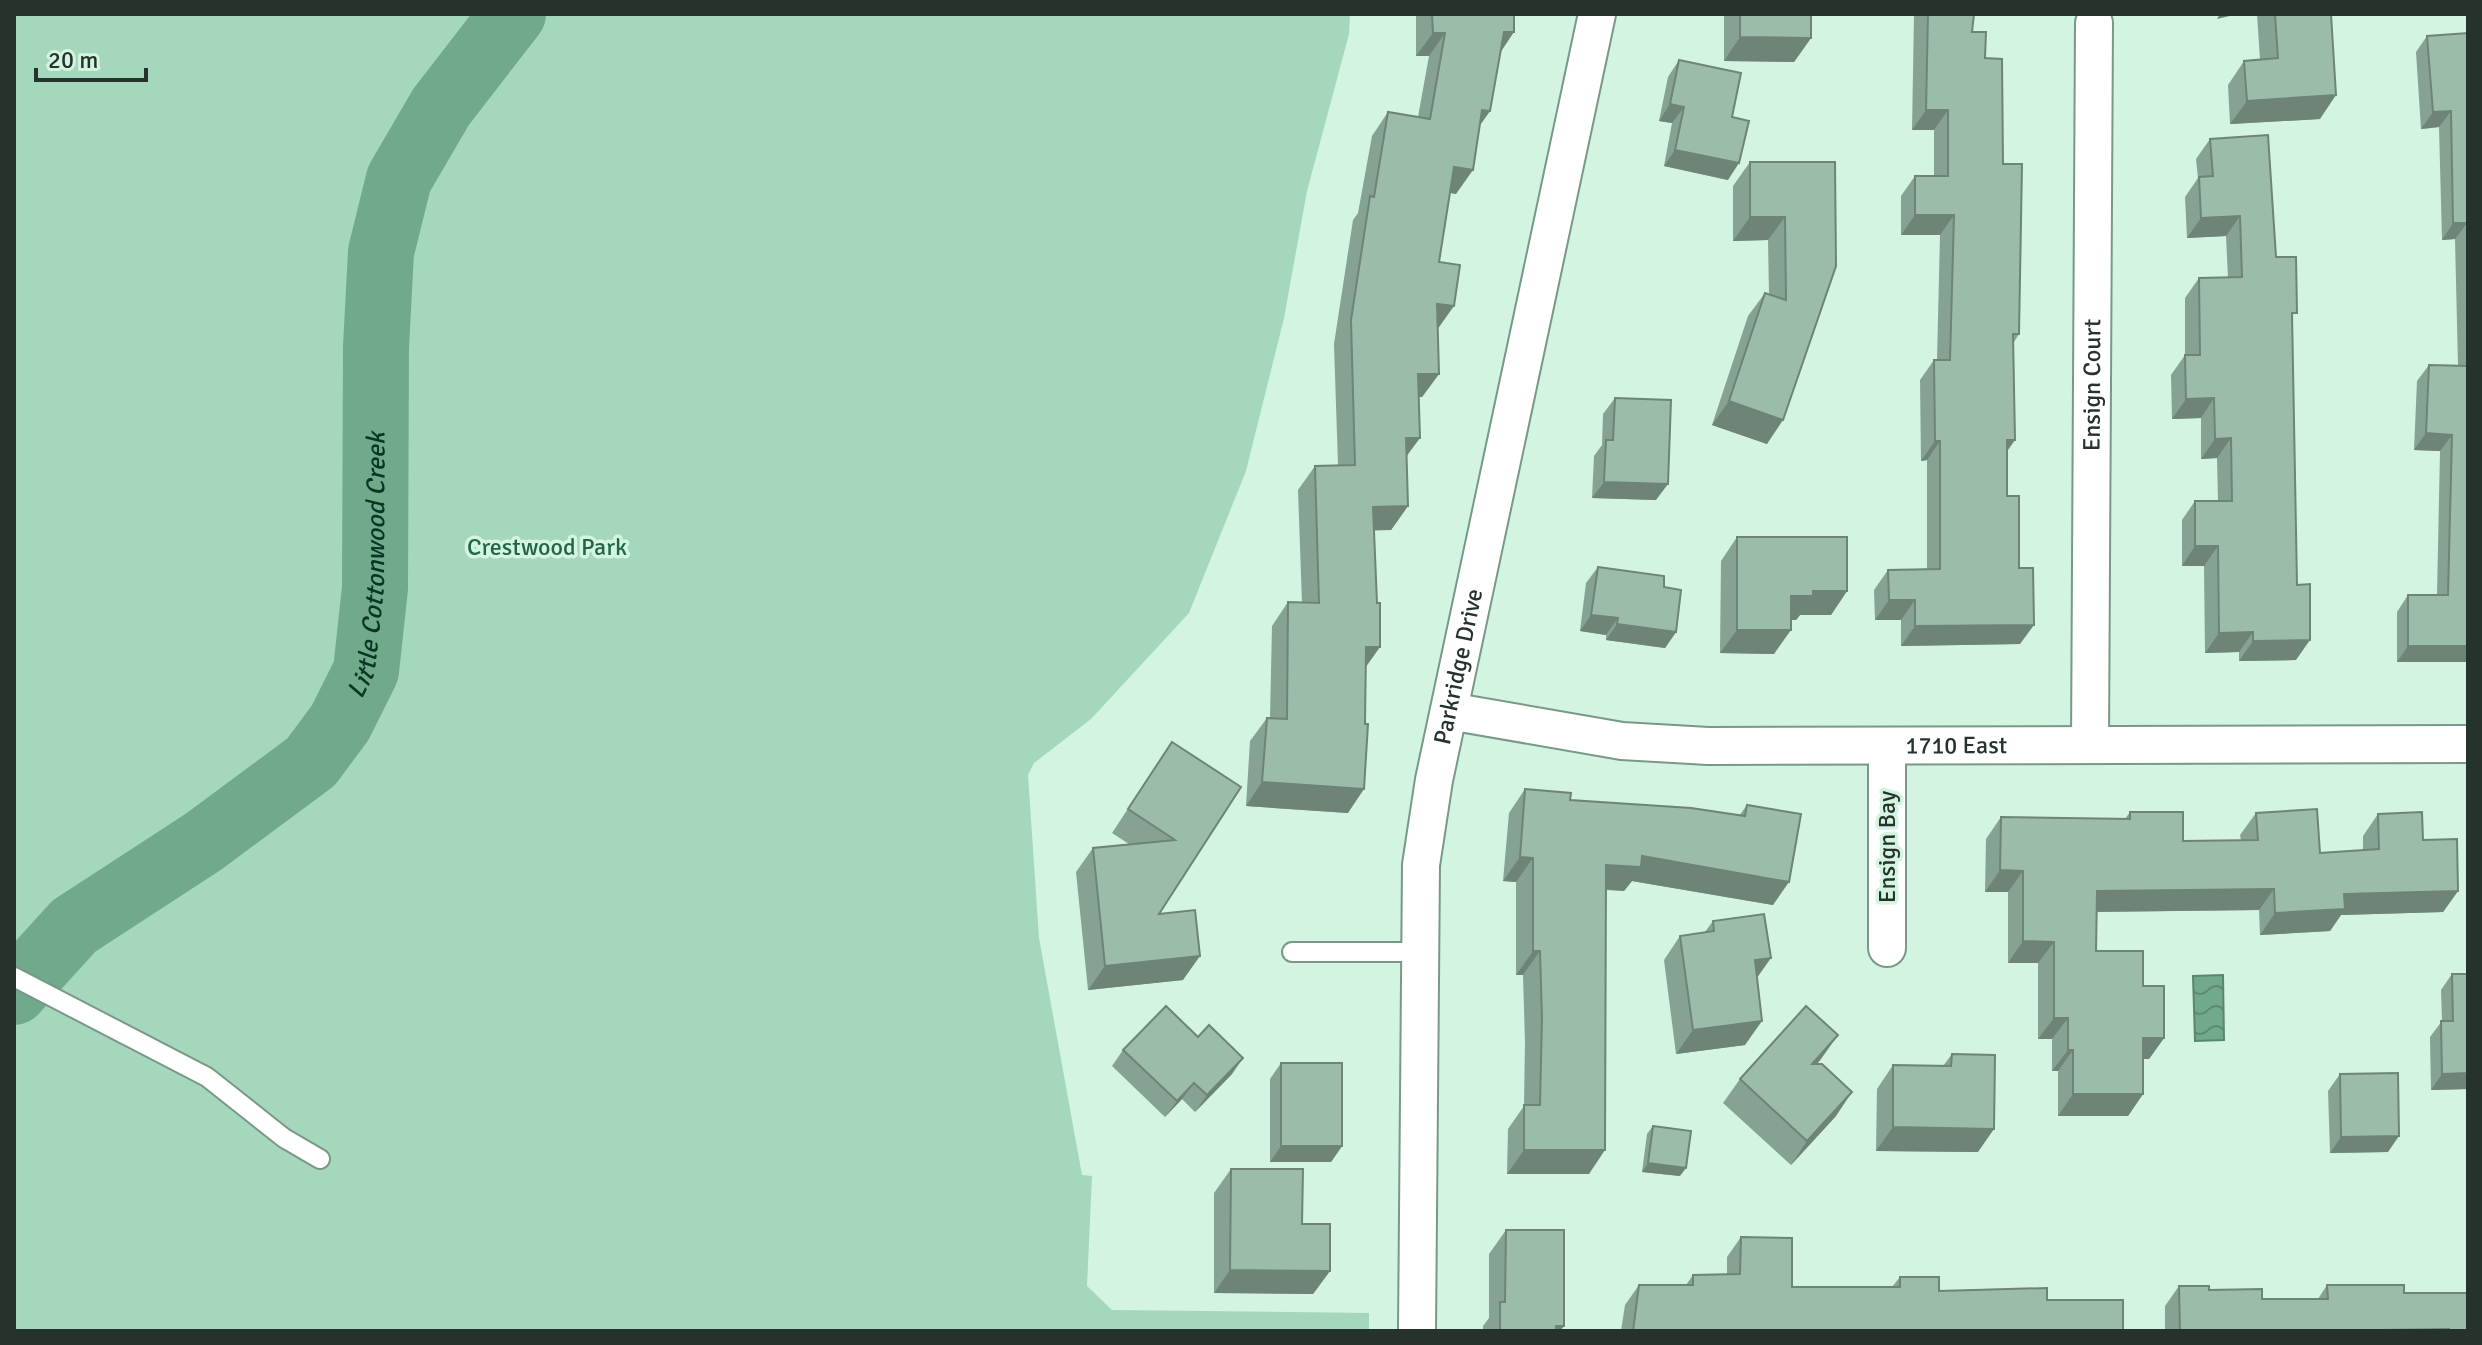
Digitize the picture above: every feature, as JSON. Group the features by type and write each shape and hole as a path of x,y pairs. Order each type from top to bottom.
{"street":[{"name":"Parkridge Drive","path":"1417,1331 1421,865 1449,711 1597,14"},
{"name":"Ensign Court","path":"2090,745 2094,23"},
{"name":"1710 East","path":"1449,711 1622,741 1708,746 2468,744"},
{"name":"Ensign Bay","path":"1887,746 1887,948"}],"lane":[{"path":"1292,952 1419,952"},
{"path":"14,977 207,1077 284,1138 320,1159"}],"green space":[{"name":"Crestwood Park","path":"14,14 1350,14 1349,34 1307,191 1284,318 1246,471 1189,613 1091,719 1034,763 1028,775 1039,938 1082,1175 1092,1176 1087,1286 1112,1310 1369,1313 1369,1331 14,1331"}],"water":[{"path":"2223,975 2224,1040 2195,1041 2193,976"}],"building":[{"path":"1432,14 1514,14 1514,32 1504,32 1490,111 1482,110 1473,170 1454,167 1439,262 1460,265 1454,306 1437,304 1439,374 1418,374 1420,438 1406,438 1408,506 1373,507 1380,647 1366,647 1365,724 1368,724 1364,789 1262,782 1267,718 1287,719 1288,602 1319,603 1315,466 1355,465 1351,320 1370,196 1374,197 1388,112 1430,119 1445,33 1433,33"},
{"path":"1740,14 1811,14 1811,38 1740,37"},
{"path":"1928,14 1974,14 1972,32 1986,32 1985,58 2002,59 2003,164 2022,164 2019,334 2013,334 2015,440 2007,440 2007,496 2019,496 2019,568 2033,568 2034,625 1915,626 1915,600 1889,600 1888,570 1940,569 1940,441 1935,441 1934,360 1950,360 1954,215 1915,215 1915,176 1948,176 1948,110 1926,110"},
{"path":"2275,14 2331,14 2336,95 2247,101 2244,61 2278,58"},
{"path":"2468,33 2468,274 2467,223 2453,223 2451,111 2433,112 2427,36"},
{"path":"1679,60 1741,73 1732,117 1749,121 1739,163 1675,150 1684,107 1670,104"},
{"path":"2268,135 2276,257 2296,257 2297,313 2292,313 2297,585 2310,584 2310,640 2253,641 2253,632 2219,633 2218,546 2195,546 2195,501 2232,501 2231,438 2215,439 2214,398 2186,399 2185,355 2200,355 2199,278 2242,277 2240,216 2201,218 2199,177 2213,176 2210,139"},
{"path":"1750,162 1835,162 1836,266 1783,420 1729,401 1765,293 1786,300 1785,217 1750,217"},
{"path":"2429,365 2468,366 2468,646 2408,646 2408,595 2448,595 2452,435 2426,433"},
{"path":"1615,398 1671,400 1668,484 1604,482 1606,440 1613,440"},
{"path":"1737,537 1847,537 1847,591 1813,591 1813,596 1791,596 1791,630 1737,630"},
{"path":"1598,567 1664,576 1664,587 1681,590 1676,632 1617,624 1618,618 1591,615"},
{"path":"1172,742 1241,787 1159,914 1195,910 1200,956 1105,966 1093,848 1175,840 1128,809"},
{"path":"1525,789 1571,793 1570,800 1691,808 1745,816 1747,805 1801,814 1789,882 1642,856 1641,867 1606,865 1605,1150 1524,1150 1524,1105 1540,1105 1542,1018 1540,951 1533,951 1533,858 1520,857"},
{"path":"2317,809 2320,853 2379,849 2378,814 2422,812 2423,840 2457,839 2458,891 2344,894 2345,909 2275,913 2274,889 2097,891 2096,951 2143,951 2143,986 2164,986 2164,1038 2143,1038 2143,1094 2073,1094 2073,1050 2068,1050 2068,1018 2054,1018 2054,942 2023,941 2023,871 2000,870 2001,817 2130,819 2130,812 2183,812 2183,841 2258,840 2256,813"},
{"path":"1764,914 1771,958 1755,960 1762,1021 1693,1030 1680,936 1714,931 1713,921"},
{"path":"2452,974 2468,974 2468,1073 2442,1074 2441,1021 2453,1021"},
{"path":"1166,1006 1198,1037 1209,1025 1243,1058 1207,1095 1194,1083 1177,1101 1123,1050"},
{"path":"1806,1006 1838,1035 1812,1064 1822,1064 1852,1092 1807,1141 1740,1079"},
{"path":"1952,1054 1995,1055 1994,1129 1893,1127 1893,1065 1951,1066"},
{"path":"1281,1063 1342,1063 1342,1146 1281,1146"},
{"path":"2398,1073 2399,1136 2341,1137 2340,1074"},
{"path":"1653,1126 1691,1131 1686,1168 1648,1163"},
{"path":"1231,1169 1303,1169 1302,1224 1330,1224 1330,1271 1230,1270"},
{"path":"1506,1230 1564,1230 1564,1326 1556,1326 1556,1331 1500,1331 1500,1302 1505,1302"},
{"path":"1741,1237 1792,1238 1792,1287 1900,1287 1900,1277 1939,1277 1939,1291 2047,1288 2047,1300 2123,1300 2123,1331 1633,1331 1639,1285 1693,1285 1693,1275 1740,1274"},
{"path":"2327,1285 2404,1285 2404,1293 2468,1293 2468,1331 2180,1331 2179,1286 2209,1286 2209,1290 2262,1289 2262,1299 2328,1299"}],"waterway":[{"name":"Little Cottonwood Creek","path":"14,992 74,926 203,842 311,762 340,723 366,671 375,588 376,347 381,252 399,179 441,107 513,14"}]}
